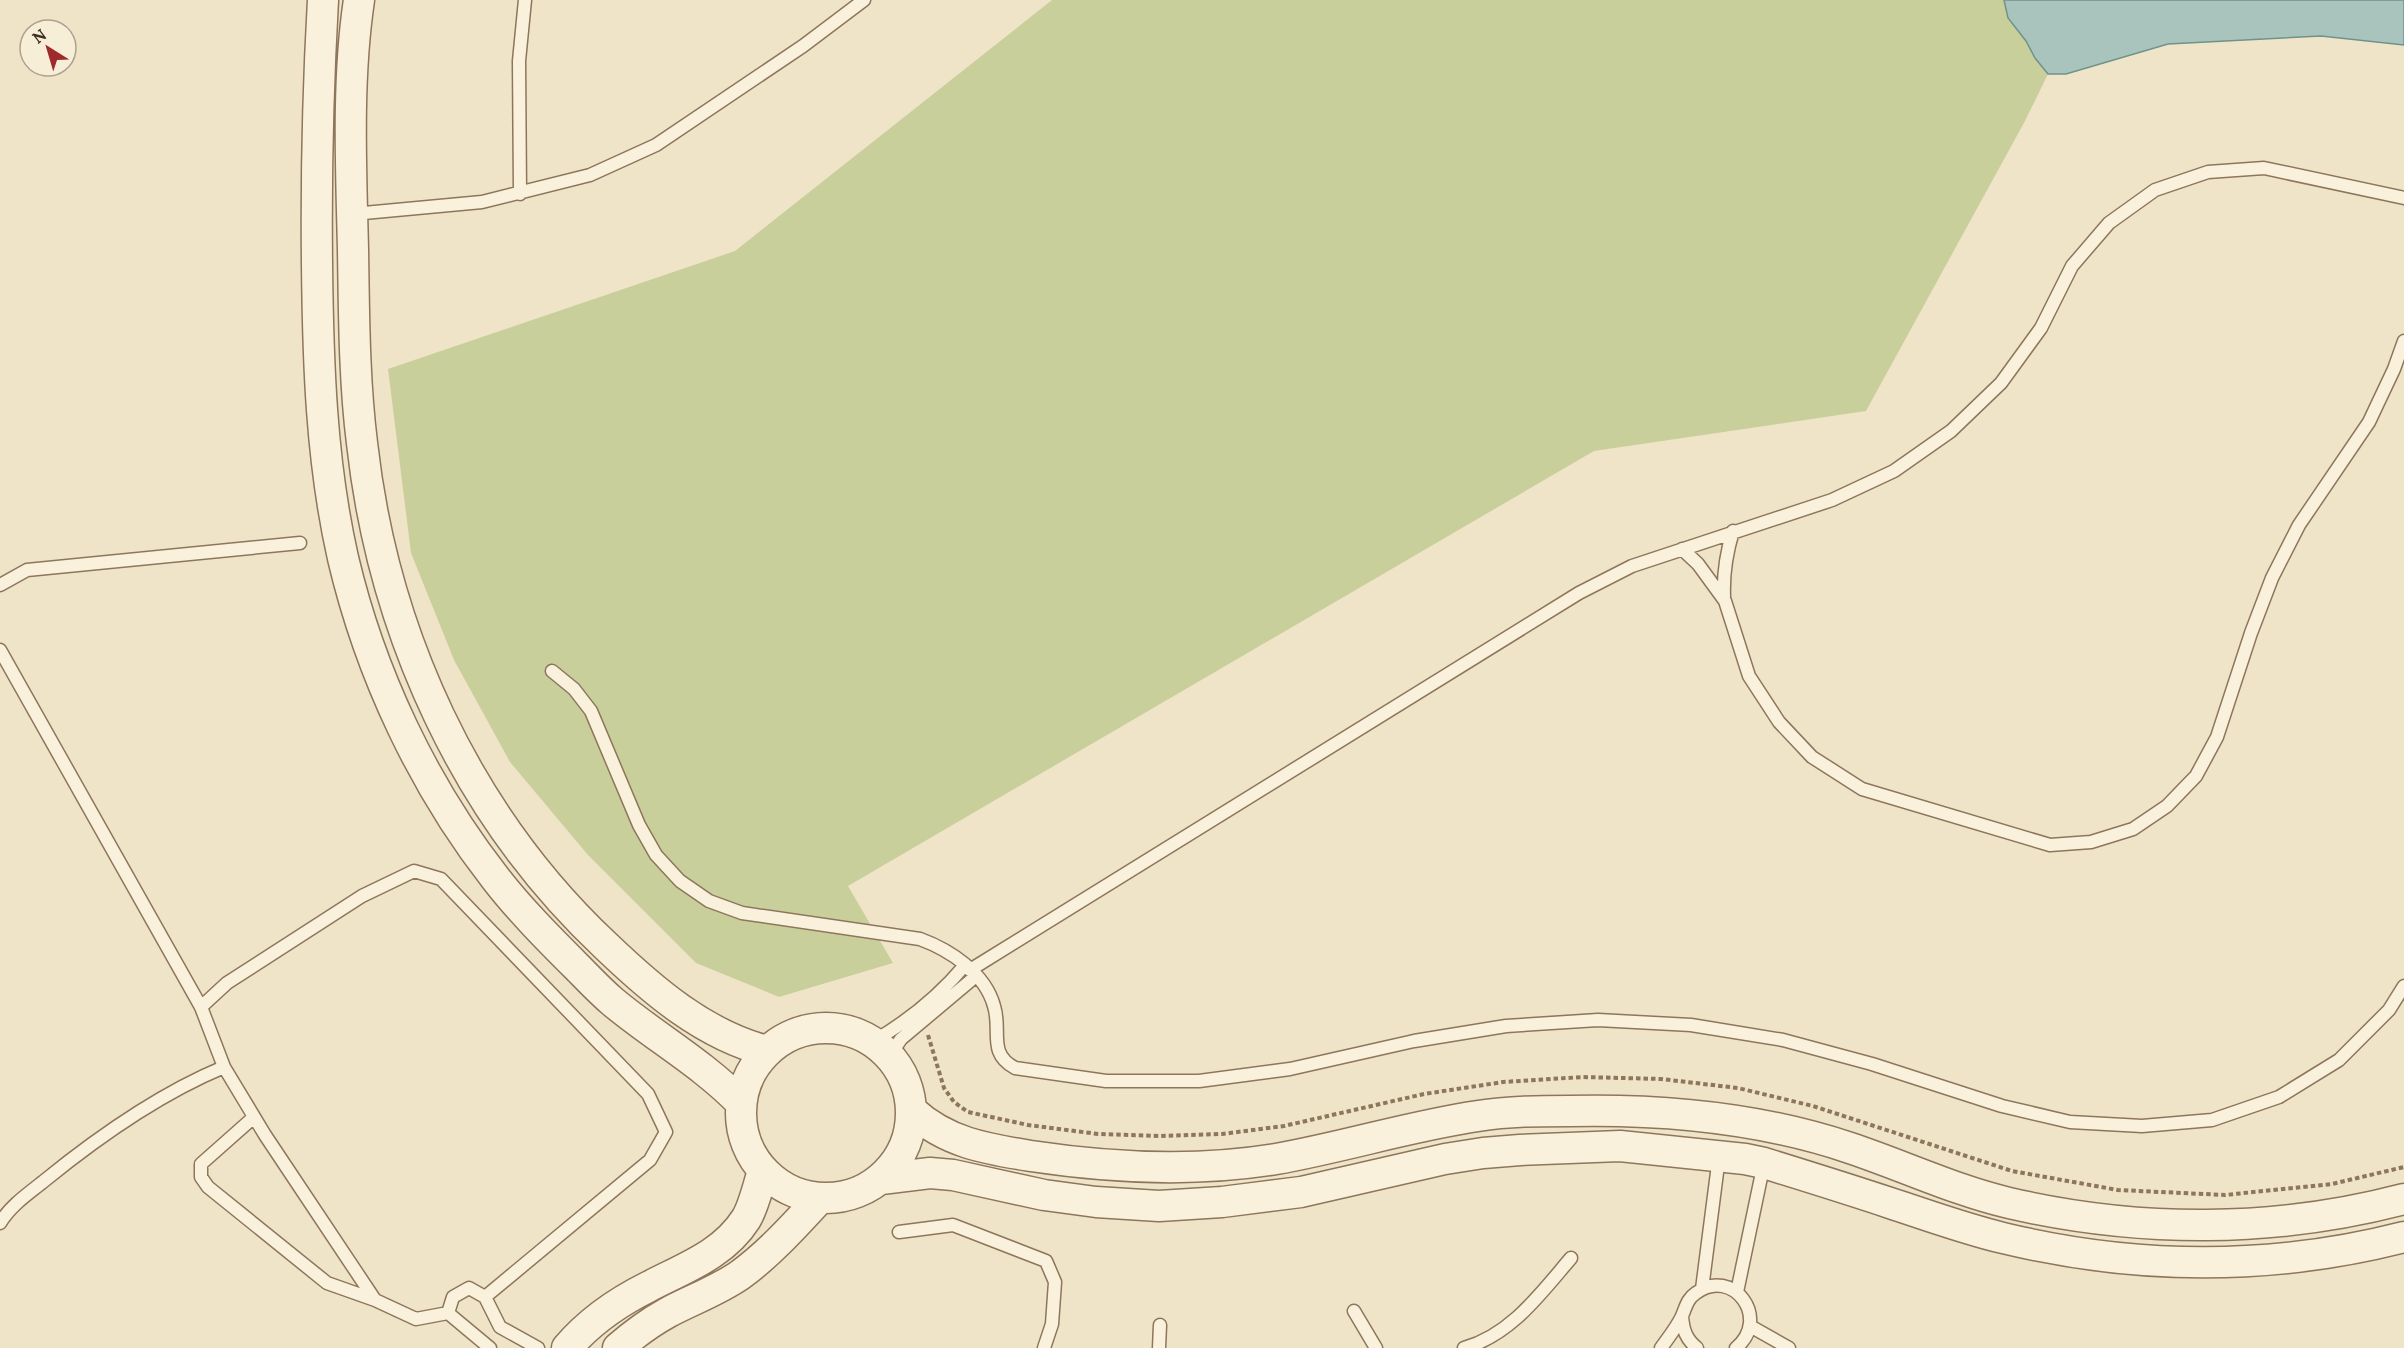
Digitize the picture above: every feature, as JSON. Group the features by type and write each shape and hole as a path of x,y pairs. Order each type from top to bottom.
{"street":[{"path":"323,0 318,97 317,343 325,448 343,558 369,646 404,731 448,811 496,879 560,950 610,1000 698,1064 722,1083 741,1103"},
{"path":"359,0 352,97 355,348 362,444 380,550 404,635 438,717 481,794 526,859 578,920 635,974 698,1021 743,1045 767,1051"},
{"path":"325,448 362,444"},
{"path":"830,1027 853,1031 882,1048 902,1071 909,1091 912,1112 909,1136 898,1159 881,1179 863,1190 842,1197 820,1198 799,1195 779,1185 763,1171 749,1151 741,1128 741,1103 754,1066 767,1051 786,1037 807,1029 830,1027"},
{"path":"912,1112 925,1124 939,1132 959,1142 982,1149 1093,1164 1187,1166 1274,1159 1481,1115 1521,1112 1635,1111 1686,1114 1806,1135 1851,1148 1956,1188 2006,1203 2058,1214 2110,1221 2216,1226 2268,1223 2320,1216 2404,1199"},
{"path":"1743,1160 1750,1124"},
{"path":"881,1179 921,1174 953,1175 1044,1195 1096,1202 1159,1206 1222,1202 1302,1192 1483,1152 1620,1146 1743,1160 2001,1238 2054,1250 2108,1258 2161,1263 2216,1264 2324,1254 2404,1237"},
{"path":"567,1348 607,1311 717,1251 734,1236 747,1217 763,1171"},
{"path":"618,1348 640,1330 666,1314 740,1275 760,1259 820,1198"}],"lane":[{"path":"520,194 519,61 525,0"},
{"path":"352,214 449,207 520,194 590,175 656,145 793,52 864,0"},
{"path":"882,1048 942,990 970,970 1579,593 1632,566 1832,500 1894,471 1951,431 2001,383 2041,328 2072,266 2109,223 2155,190 2208,172 2265,168 2404,198"},
{"path":"1733,531 1726,554 1723,578 1725,602 1749,676 1779,722 1812,757 1862,789 2050,845 2091,842 2133,829 2167,806 2196,776 2217,737 2251,633 2272,578 2299,525 2368,422 2394,369 2404,341"},
{"path":"0,585 27,570 300,543"},
{"path":"1682,549 1698,564 1725,602"},
{"path":"0,650 201,1007 224,1067 254,1117 375,1300"},
{"path":"552,671 574,689 591,711 639,825 656,855 680,881 709,901 742,913 920,939 937,945 970,970 986,989 994,1004 998,1020 996,1047 1006,1064 1015,1068 1106,1081 1199,1081 1290,1069 1414,1041 1506,1026 1598,1020 1691,1025 1783,1040 1872,1064 2002,1106 2047,1117 2070,1122 2142,1126 2212,1120 2279,1097 2339,1060 2389,1010 2404,986"},
{"path":"201,1007 227,983 362,896 414,871 441,879 648,1094 666,1132 650,1160 484,1297"},
{"path":"882,1048 901,1039 970,970"},
{"path":"0,1222 7,1211 55,1172 131,1118 191,1081 224,1067"},
{"path":"254,1117 201,1164 201,1177 208,1187 327,1283 375,1300 416,1319 448,1313"},
{"path":"1702,1289 1743,1160"},
{"path":"1737,1292 1743,1160"},
{"path":"899,1232 953,1225 1046,1261 1055,1282 1052,1324 1044,1348"},
{"path":"1464,1348 1473,1346 1517,1320 1571,1258"},
{"path":"1662,1348 1689,1300 1702,1289 1720,1286 1737,1292 1748,1307 1750,1326 1747,1335 1736,1348"},
{"path":"448,1313 453,1297 469,1288 484,1297 500,1327 538,1348"},
{"path":"1354,1311 1376,1348"},
{"path":"448,1313 490,1348"},
{"path":"1682,1316 1683,1329 1689,1341 1696,1348"},
{"path":"1159,1348 1160,1325"},
{"path":"1750,1326 1789,1348"}],"green space":[{"path":"1052,0 2404,0 2404,45 2321,36 2168,44 2066,74 2048,74 2025,121 1866,411 1594,451 848,886 893,963 779,997 696,963 588,855 510,762 454,660 411,553 388,369 735,251"}],"water":[{"path":"2004,0 2404,0 2404,45 2321,36 2168,44 2066,74 2048,74 2008,18"}]}
